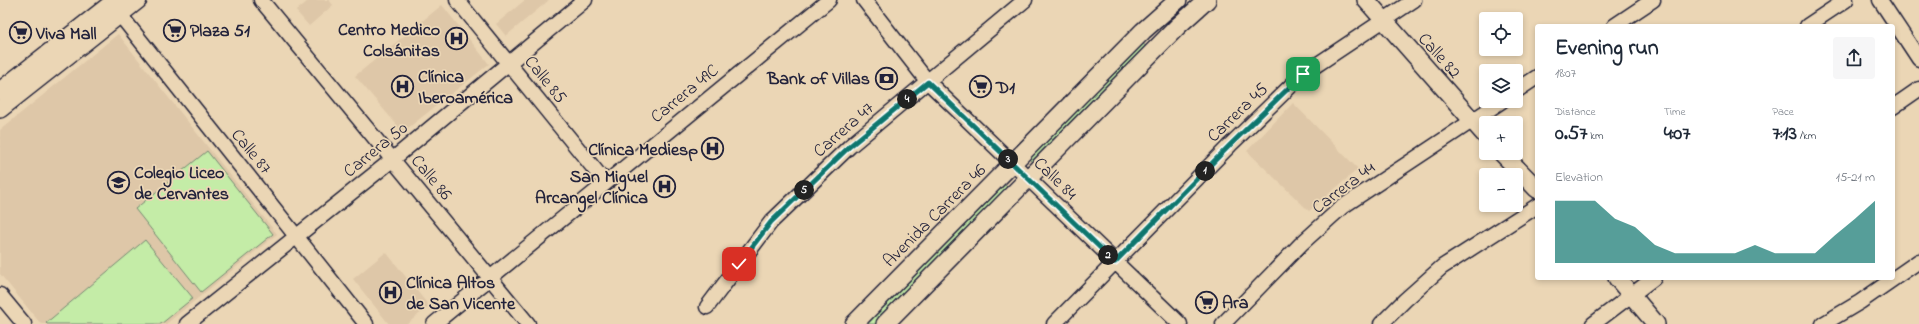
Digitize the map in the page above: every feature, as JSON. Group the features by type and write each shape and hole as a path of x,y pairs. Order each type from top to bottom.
{"main road":[{"path":"0,91 114,5 138,0"},
{"name":"Avenida Carrera 46","path":"854,324 1143,31 1178,0"},
{"path":"886,324 1179,25 1207,0"},
{"name":"Calle 82","path":"1366,0 1479,128"},
{"path":"0,109 114,5"},
{"path":"1143,31 1158,47"},
{"path":"1509,160 1535,187"},
{"path":"1619,280 1656,324"}],"street":[{"name":"Calle 86","path":"261,0 528,324"},
{"name":"Calle 85","path":"457,0 605,182"},
{"name":"Carrera 50","path":"197,321 296,236 392,160 585,0"},
{"name":"Carrera 49C","path":"434,324 605,182 829,0"},
{"name":"Calle 84","path":"864,0 928,82 1180,324"},
{"name":"Carrera 47","path":"707,307 771,222 850,146 1025,0"},
{"name":"Carrera 45","path":"1054,324 1230,145 1303,74 1414,0"},
{"path":"1617,24 1653,0"},
{"path":"1810,24 1846,0"},
{"path":"1880,0 1919,60"},
{"name":"Calle 87","path":"114,5 366,324"},
{"path":"1523,87 1535,79"},
{"path":"1895,106 1919,89"},
{"name":"Carrera 44","path":"1223,324 1301,244 1342,208 1492,108"},
{"path":"1381,324 1442,267 1535,207"},
{"path":"1895,278 1919,261"},
{"path":"1593,324 1651,280"},
{"path":"1823,324 1860,302 1892,280"},
{"path":"0,294 24,324"}],"shaded area":[{"path":"309,0 329,0 333,5 309,26 296,11"},
{"path":"525,0 549,0 506,36 496,24"},
{"path":"442,5 489,64 403,132 355,76"},
{"name":"Colegio Liceo de Cervantes","path":"118,34 277,234 166,324 41,324 0,274 0,130"},
{"path":"1293,103 1358,169 1309,211 1247,151"},
{"name":"Clínica Altos de San Vicente","path":"386,252 429,306 407,324 389,324 353,279"}],"green space":[{"path":"1141,42 1149,49 1034,164 1027,157"},
{"path":"207,151 273,234 201,292 135,209"},
{"path":"1002,182 1010,190 877,324 860,324"},
{"path":"145,240 193,298 161,324 46,323"}],"place":[{"name":"Plaza 51","path":"174,30"},
{"name":"Viva Mall","path":"21,33"},
{"name":"Centro Medico Colsánitas","path":"456,39"},
{"name":"Bank of Villas","path":"886,78"},
{"name":"Clínica Iberoamérica","path":"402,86"},
{"name":"D1","path":"981,87"},
{"name":"Clínica Mediesp","path":"713,149"},
{"name":"Colegio Liceo de Cervantes","path":"118,182"},
{"name":"San Miguel Arcangel Clínica","path":"664,186"},
{"name":"Clínica Altos de San Vicente","path":"391,292"},
{"name":"Ara","path":"1206,302"}],"route":[{"path":"739,264 771,222 850,146 928,82 1115,262 1230,145 1303,74"}]}
